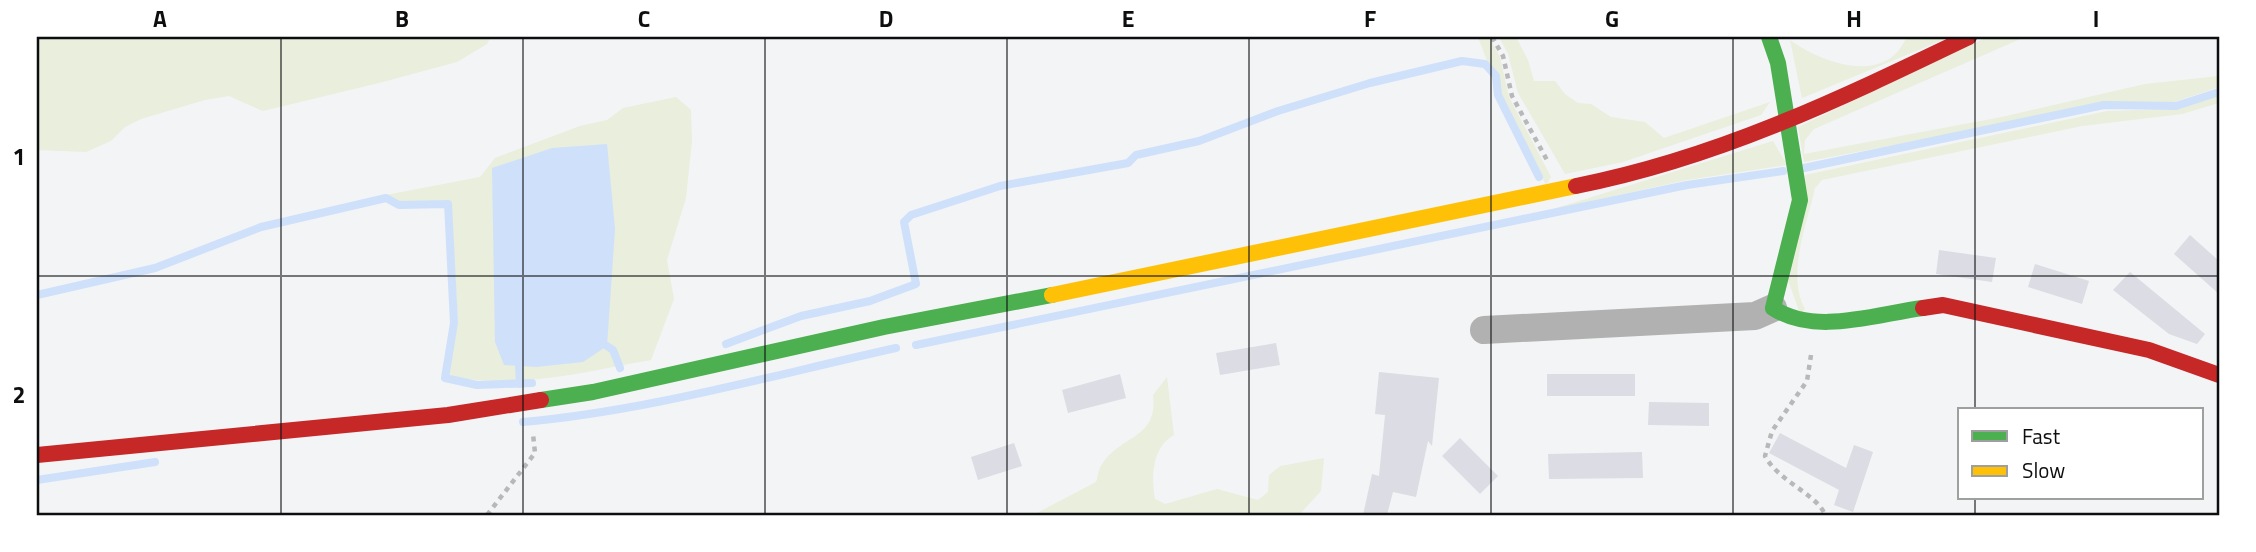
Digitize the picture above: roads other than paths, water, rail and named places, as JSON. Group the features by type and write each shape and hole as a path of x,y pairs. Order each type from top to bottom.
{"street":[{"path":"1769,37 1778,63 1800,200 1773,308"},
{"path":"37,455 448,415 593,392 884,327 1016,303 1637,174 1728,145 1788,121 1969,37"},
{"path":"1773,308 1788,317 1815,323 1943,305 2149,350 2219,375"},
{"path":"1484,330 1755,316 1773,308"}],"water":[{"path":"607,144 615,229 607,346 583,362 536,367 504,365 495,342 492,168 552,148"}],"waterway":[{"path":"726,344 801,316 870,301 916,284 904,222 911,215 1000,186 1128,163 1136,155 1199,141 1278,111 1370,83 1462,61 1485,64 1496,76 1498,95 1539,177"},
{"path":"1804,168 2104,105 2176,106 2219,92"},
{"path":"916,345 1687,185 1783,171"},
{"path":"37,295 155,268 261,227 386,198 399,205 448,204 454,323 445,378 477,385 532,383"},
{"path":"607,346 613,350 620,368"},
{"path":"523,422 664,401 896,348"},
{"path":"519,366 520,384"},
{"path":"37,480 155,462"}]}
